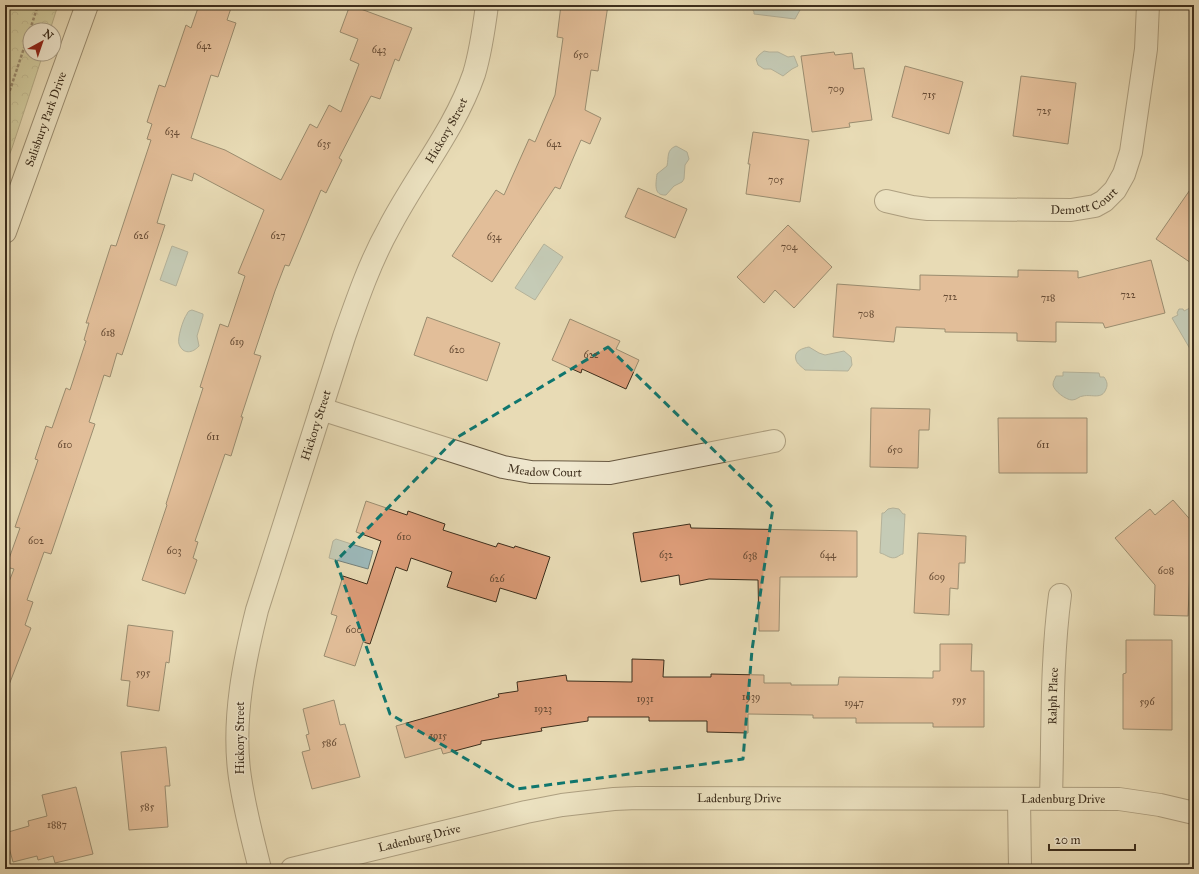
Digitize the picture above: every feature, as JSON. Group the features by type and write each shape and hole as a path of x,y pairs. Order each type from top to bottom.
{"street":[{"name":"Salisbury Park Drive","path":"5,232 87,5"},
{"name":"Hickory Street","path":"260,869 246,811 239,768 238,717 240,687 257,610 358,296 381,242 409,191 450,128 465,97 480,51 487,5"},
{"name":"Demott Court","path":"886,201 928,209 1071,210 1094,206 1104,201 1115,190 1124,174 1131,152 1146,49 1148,5"},
{"name":"Meadow Court","path":"321,409 504,467 531,472 610,473 774,441"},
{"name":"Ralph Place","path":"1052,798 1056,624 1060,595"},
{"name":"Ladenburg Drive","path":"292,869 526,812 562,805 614,799 1119,799 1160,805 1194,813"},
{"path":"1019,799 1020,869"}],"path":[{"path":"33,22 38,5"},
{"path":"5,105 22,54"}],"highlighted area":[{"path":"608,347 773,508 752,650 743,759 517,789 390,714 336,561 456,438"}],"green space":[{"path":"5,5 58,5 53,22 22,22 22,62 40,62 5,166"}],"water":[{"path":"750,5 801,5 795,19 754,14"},
{"path":"764,51 778,52 788,57 794,56 798,66 783,76 771,69 764,69 758,65 756,59"},
{"path":"676,146 687,152 689,159 685,165 684,179 682,182 674,186 666,195 662,195 656,188 657,174 667,166 668,154"},
{"path":"544,244 563,257 535,300 515,288"},
{"path":"172,246 188,252 176,286 160,280"},
{"path":"1190,308 1194,314 1193,354 1172,318 1178,315 1177,313 1179,309 1183,309 1184,311"},
{"path":"192,310 203,314 203,316 197,336 199,346 188,352 181,348 179,338 185,317 188,312"},
{"path":"809,347 825,355 844,351 851,357 852,365 848,371 805,370 797,363 795,357 799,350"},
{"path":"1063,372 1099,373 1100,377 1104,377 1106,380 1107,388 1099,396 1082,396 1074,400 1070,400 1058,392 1053,385 1056,376 1063,376"},
{"path":"893,508 899,509 903,514 905,514 903,554 895,558 880,553 882,513"},
{"path":"336,539 373,551 368,569 329,558 333,541"}],"building":[{"path":"199,5 232,5 227,20 236,23 218,77 211,75 191,138 225,150 281,180 310,124 317,128 329,105 341,112 359,64 350,60 358,39 340,32 350,5 412,28 399,61 395,59 380,99 371,96 339,158 342,160 326,193 321,190 289,266 285,265 254,354 261,356 241,417 243,417 231,456 225,454 195,541 198,542 193,558 197,560 185,594 142,580 203,388 200,387 220,324 228,327 245,276 238,273 264,210 194,173 192,181 172,174 157,223 165,225 122,355 117,353 110,377 104,375 89,422 95,424 51,554 44,552 27,600 33,602 25,625 31,628 7,690 5,690 5,592 14,569 6,567 20,528 15,527 38,460 35,459 46,426 52,428 66,388 70,390 86,341 84,340 89,323 86,323 111,245 116,246 151,140 147,139 152,124 147,122 159,85 165,87 186,25 191,28"},
{"path":"561,5 608,5 598,71 591,70 585,110 601,118 590,144 581,140 560,189 555,187 492,282 452,256 496,190 504,195 529,139 535,142 555,95 563,38 557,37"},
{"path":"834,52 835,55 852,53 854,69 864,68 872,120 849,123 850,127 812,132 801,56"},
{"path":"905,66 963,82 949,134 892,117"},
{"path":"1021,76 1076,83 1068,144 1013,136"},
{"path":"753,132 809,140 800,202 746,194 750,164 748,164"},
{"path":"1194,184 1194,265 1156,239"},
{"path":"638,188 687,209 675,238 625,217"},
{"path":"788,225 832,267 794,308 775,290 764,303 737,277"},
{"path":"1151,260 1165,313 1105,328 1103,323 1056,322 1056,342 1017,341 1017,333 945,332 945,329 896,327 894,342 833,337 837,284 920,290 920,275 1018,277 1018,270 1078,271 1078,278"},
{"path":"427,317 500,343 487,381 414,355"},
{"path":"570,319 620,341 616,349 639,360 626,389 582,369 581,373 552,360"},
{"path":"871,408 930,409 929,430 919,430 918,468 870,467"},
{"path":"998,418 1087,418 1087,473 999,473"},
{"path":"1173,500 1194,524 1194,540 1191,543 1188,616 1154,615 1155,585 1115,538 1150,509 1155,515"},
{"path":"366,501 407,515 408,511 445,524 443,530 496,547 498,543 514,548 515,546 550,557 536,599 500,588 496,602 447,587 452,572 411,558 407,571 396,567 370,644 363,642 355,666 324,656 337,616 331,614 343,576 367,584 381,541 356,532"},
{"path":"690,524 691,528 857,531 857,577 780,577 779,631 759,631 758,580 709,579 680,585 679,575 641,582 633,533"},
{"path":"918,533 966,536 965,563 959,563 958,589 950,588 949,615 914,613"},
{"path":"128,625 173,631 169,663 166,662 159,711 127,706 130,681 121,680"},
{"path":"1126,640 1172,640 1172,730 1123,729 1123,674 1126,673"},
{"path":"940,644 972,644 971,671 984,671 984,727 933,727 933,723 856,723 856,718 813,718 813,715 748,714 748,733 707,732 707,721 649,721 649,717 588,717 588,721 541,728 542,731 481,741 481,744 443,754 441,748 405,758 396,726 499,697 498,694 518,691 517,682 566,675 567,681 632,682 632,659 664,660 663,677 711,677 711,674 764,675 764,683 791,683 791,685 838,685 839,677 933,678 933,671 940,671"},
{"path":"334,700 340,725 345,724 360,777 312,789 302,752 310,750 306,735 309,734 303,709"},
{"path":"166,747 170,786 165,786 168,827 129,830 121,752"},
{"path":"76,787 93,854 55,863 53,856 38,860 37,856 13,862 5,833 29,826 28,821 47,816 42,795"}]}
